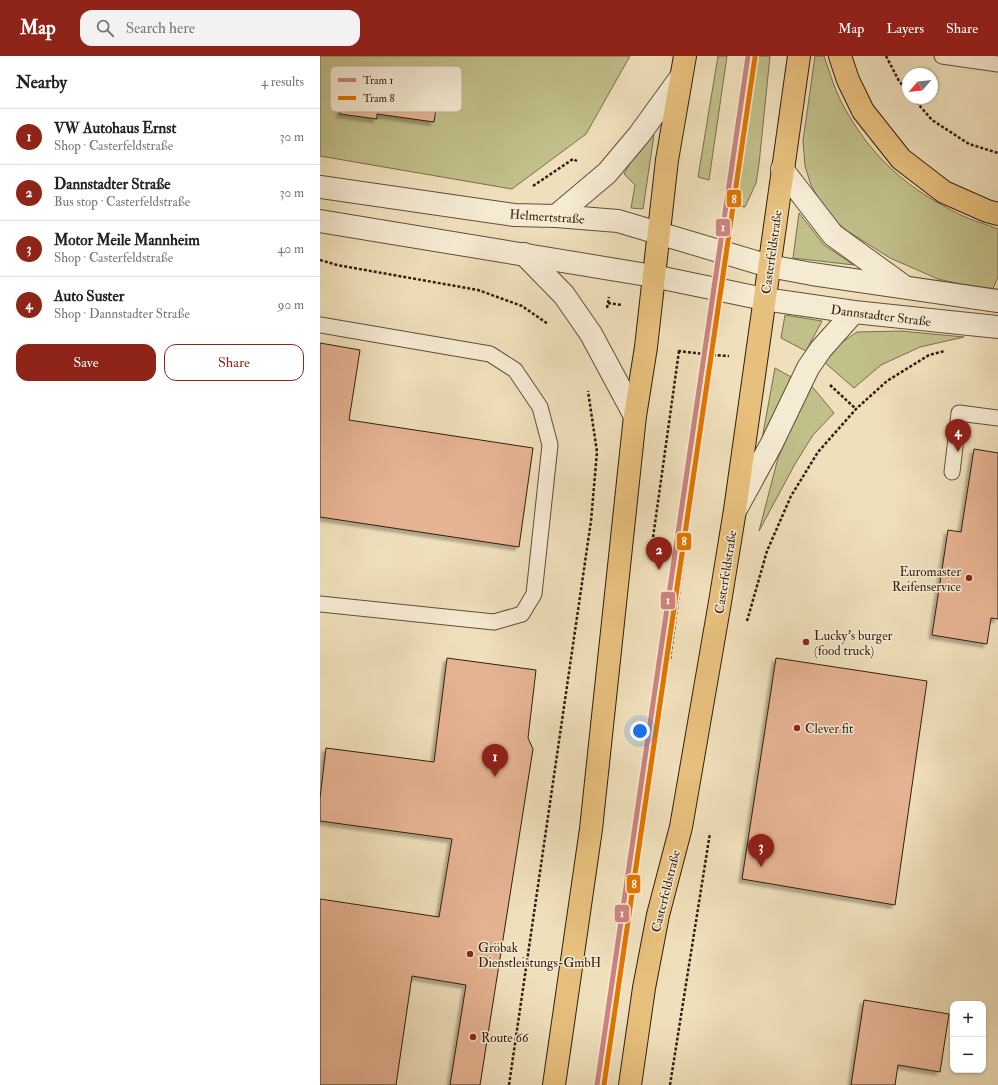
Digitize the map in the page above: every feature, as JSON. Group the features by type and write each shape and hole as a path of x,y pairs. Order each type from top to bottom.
{"main road":[{"name":"Casterfeldstraße","path":"630,1085 644,988 656,922 681,827 735,510 799,56"},
{"path":"840,56 848,80 863,111 901,159 944,192 988,212 998,214"},
{"path":"554,1085 591,829 635,416 646,347 667,160 683,66"}],"street":[{"path":"556,216 607,173 639,135 683,66"},
{"path":"782,169 833,235 905,287"},
{"name":"Helmertstraße","path":"320,187 514,215 556,216 618,221 769,266"},
{"path":"320,221 653,276 764,299"},
{"path":"524,254 564,295 592,334 635,416"},
{"path":"769,266 812,274 998,301"},
{"name":"Dannstadter Straße","path":"764,299 854,312 998,327"},
{"path":"735,510 772,443 808,368 821,349 854,312"}],"lane":[{"path":"942,56 998,64"},
{"path":"320,325 490,354 515,370 540,407 550,446 534,594 522,614 494,622 320,604"},
{"path":"952,472 959,413 998,418"}],"path":[{"path":"886,56 902,85"},
{"path":"918,104 932,120 969,144 998,153"},
{"path":"320,260 337,265 478,290 522,306 548,323 553,329"},
{"path":"608,303 650,308"},
{"path":"646,347 712,355 756,356"},
{"path":"747,621 767,551 791,496 818,452 856,409 887,381 929,355 951,349"},
{"path":"651,554 679,351"},
{"path":"670,659 712,355"},
{"path":"509,1085 592,521 597,452 587,385"},
{"path":"670,1085 710,833"}],"shaded area":[{"path":"320,56 630,56 586,134 512,189 320,156"},
{"path":"718,56 727,56 709,180 698,177"},
{"path":"757,56 770,56 756,183 745,207 732,205"},
{"path":"815,56 824,56 838,95 844,107 867,142 894,171 925,195 942,205 966,217 998,229 998,277 992,291 938,279 890,258 846,230 833,219 811,185 805,166 803,141"},
{"path":"648,131 654,135 643,209 631,208 635,185 624,174"},
{"path":"799,213 824,245 854,265 793,258"},
{"path":"785,315 822,321 806,351 781,338"},
{"path":"901,331 964,337 920,347 881,365 854,388 823,361 835,347 857,332"},
{"path":"775,368 793,378 762,439"},
{"path":"810,384 834,413 813,435 795,464 759,531 778,458"}],"building":[{"path":"340,112 435,112 434,122 377,114 377,119 340,114"},
{"path":"320,343 360,350 349,420 533,448 519,547 320,517"},
{"name":"Euromaster Reifenservice","path":"974,449 998,453 998,619 991,618 987,644 932,635 948,530 961,532"},
{"path":"447,658 536,670 528,738 533,749 480,1085 450,1085 466,985 412,976 396,1085 320,1085 320,899 439,917 452,839 320,821 320,798 326,748 434,762"},
{"path":"776,658 927,681 895,905 742,879"},
{"path":"864,1000 949,1014 940,1072 898,1065 895,1085 851,1085"}],"tram line":[{"name":"1","path":"597,1085 748,56"},
{"name":"8","path":"604,1085 755,57"}],"place":[{"name":"Auto Suster","path":"958,452"},
{"name":"Dannstadter Straße","path":"659,570"},
{"name":"Euromaster Reifenservice","path":"969,578"},
{"name":"Lucky's burger (food truck)","path":"806,642"},
{"name":"Clever fit","path":"797,728"},
{"name":"VW Autohaus Ernst","path":"495,777"},
{"name":"Motor Meile Mannheim","path":"761,867"},
{"name":"Gröbak Dienstleistungs-GmbH","path":"470,954"},
{"name":"Route 66","path":"473,1037"}]}
